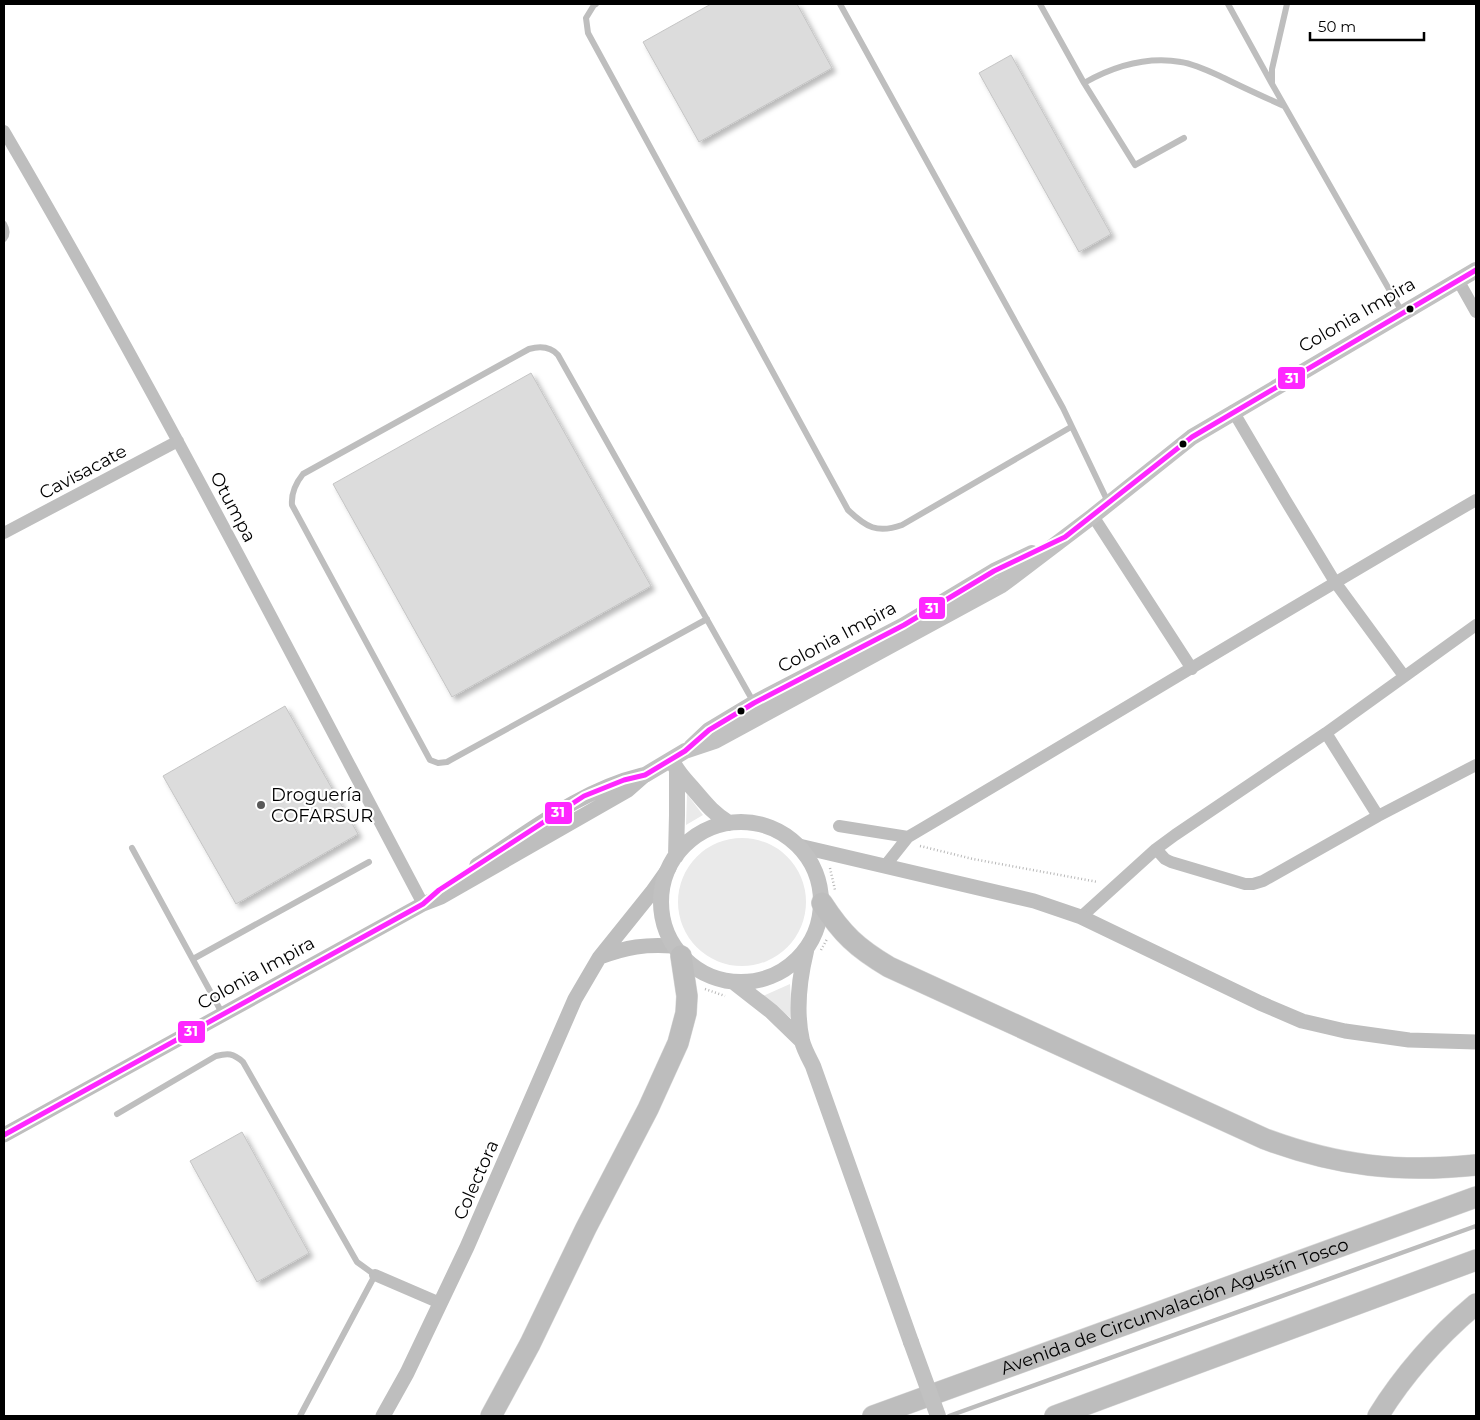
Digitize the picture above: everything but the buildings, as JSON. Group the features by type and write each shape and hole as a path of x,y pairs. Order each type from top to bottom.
{"highway":[{"path":"822,903 847,937 864,951 889,967 1265,1139 1321,1157 1375,1167 1429,1169 1476,1165"},
{"path":"491,1416 530,1344 586,1228 648,1109 678,1043 686,1013 687,996 677,951"},
{"name":"Avenida de Circunvalación Agustín Tosco","path":"873,1416 1476,1197"},
{"path":"1055,1416 1476,1260"},
{"path":"1378,1416 1408,1374 1432,1346 1476,1304"}],"main road":[{"name":"Colonia Impira","path":"645,775 678,761 1002,585 1065,538 1192,436 1476,270"},
{"name":"Colonia Impira","path":"678,761 709,730 754,703 904,625 994,571 1065,538"},
{"path":"678,761 706,806 716,816 729,823"},
{"path":"672,862 677,815 678,761"},
{"path":"806,951 790,966 771,977 748,983 710,977 691,965 677,951 667,933 661,908 664,881 672,862 685,846 699,834 717,826 743,822 765,825 789,837 808,856 815,869 822,903 816,932 806,951 799,977 798,994 802,1041 813,1066 938,1416"},
{"path":"735,982 771,1011 802,1041"}],"street":[{"name":"Otumpa","path":"4,131 178,441 423,904"},
{"path":"1458,280 1476,312"},
{"path":"1233,411 1336,582 1404,676"},
{"name":"Cavisacate","path":"4,533 178,441"},
{"path":"885,866 908,837 1476,500"},
{"path":"1093,516 1192,669"},
{"path":"1081,917 1156,849 1326,733 1476,625"},
{"path":"1326,733 1378,816"},
{"path":"1156,849 1164,859 1171,862 1245,884 1253,884 1263,881 1378,816 1476,765"},
{"name":"Colonia Impira","path":"4,1136 423,904 441,897 628,790 645,775"},
{"path":"839,826 908,837"},
{"path":"799,846 1034,901 1081,917 1260,1003 1302,1021 1345,1031 1409,1040 1476,1042"},
{"name":"Colectora","path":"383,1416 407,1373 440,1303 578,993 599,958 652,892 672,862"},
{"path":"599,958 634,946 649,944 677,951"},
{"path":"375,1275 440,1303"}],"lane":[{"path":"596,4 586,18 588,33 848,510 861,522 878,530 891,529 902,525 1071,427"},
{"path":"840,4 1063,408 1109,502"},
{"path":"1040,4 1084,83 1135,165 1184,138"},
{"path":"1228,4 1402,312"},
{"path":"1272,84 1272,69 1286,4"},
{"path":"1084,83 1097,75 1134,62 1156,60 1182,62 1208,71 1285,107"},
{"path":"4,224 7,228 4,239"},
{"path":"707,619 447,762 438,764 430,760 292,505 292,496 297,482 303,474 529,349 539,347 553,349 558,355 707,619 754,703"},
{"path":"132,848 223,1014"},
{"path":"193,959 369,862"},
{"path":"117,1114 216,1056 230,1053 235,1055 242,1062 357,1262 375,1275 300,1416"}],"path":[{"path":"908,837 922,848 1116,886"}],"shaded area":[{"path":"687,794 703,815 686,825"},
{"path":"742,838 766,843 787,857 801,878 806,902 801,926 787,947 766,961 742,966 718,961 697,947 683,926 678,902 683,878 697,857 718,843"},
{"path":"790,984 792,1019 763,996"}],"waterway":[{"path":"949,1416 1476,1226"}],"transit line":[{"name":"31","path":"4,1135 423,904 439,890 584,796 624,780 645,775 685,751 709,730 754,703 904,625 994,571 1065,537 1192,437 1476,270"}],"place":[{"name":"Droguería COFARSUR","path":"261,805"}]}
